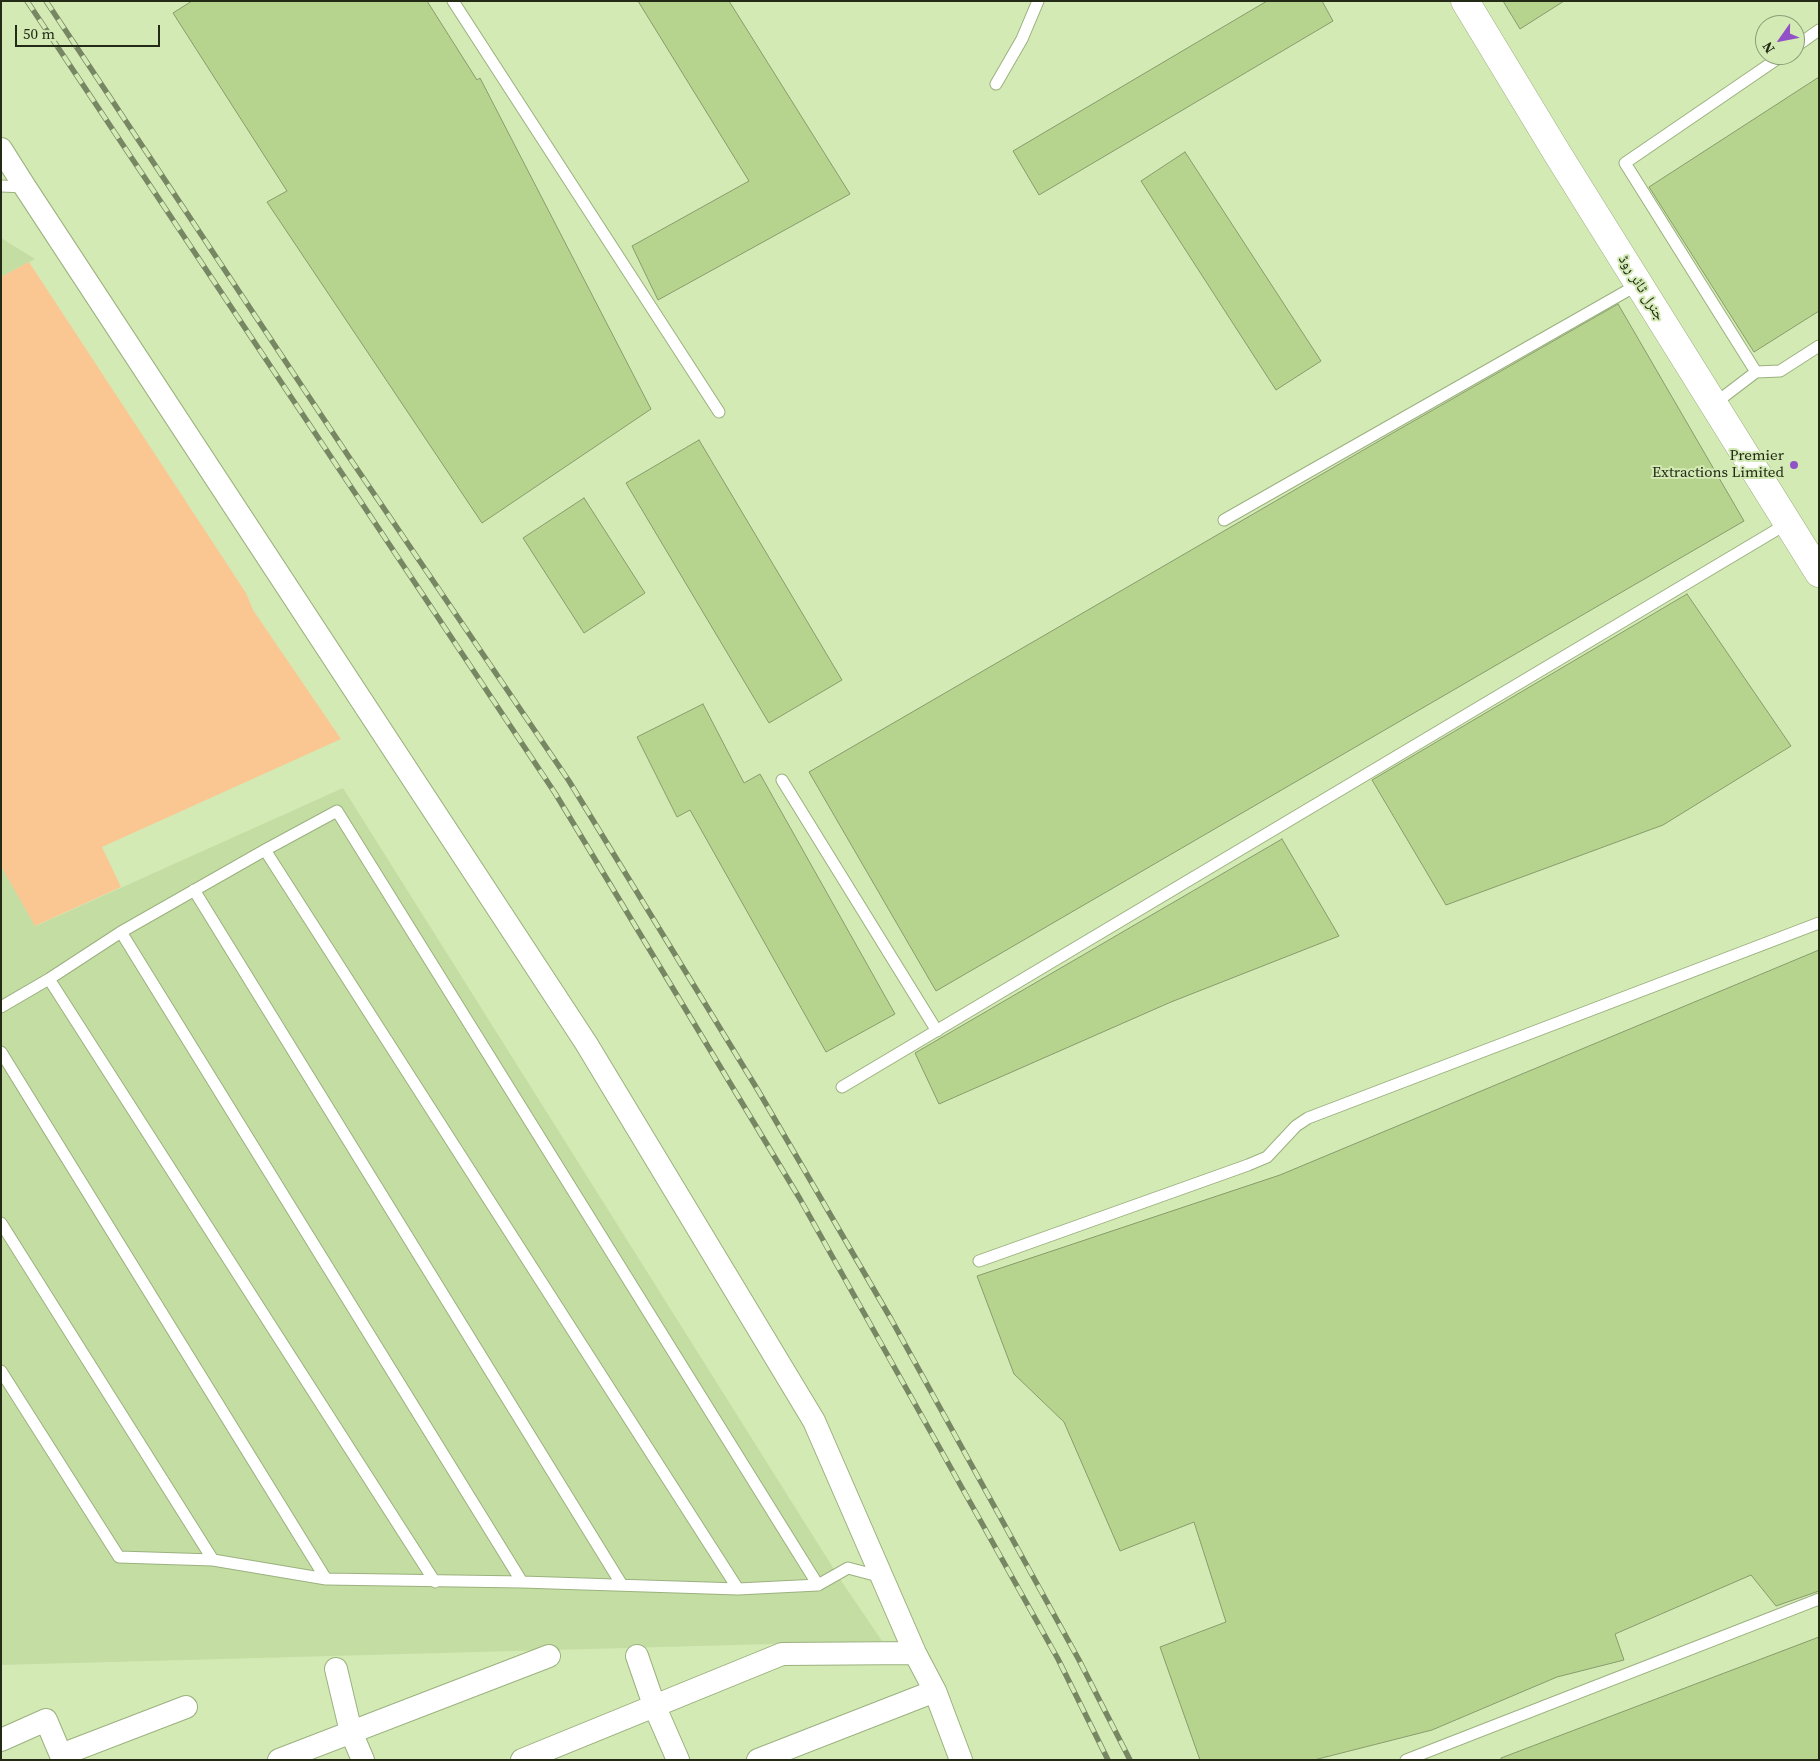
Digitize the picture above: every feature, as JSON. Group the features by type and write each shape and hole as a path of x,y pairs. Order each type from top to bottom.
{"street":[{"name":"جنرل ٹائر روڈ","path":"1465,1 1638,284 1819,573"},
{"path":"1,149 586,1043 814,1421 914,1653 935,1691 961,1760"},
{"path":"522,1760 782,1654 914,1653"},
{"path":"279,1760 549,1656"},
{"path":"637,1656 654,1705 678,1760"},
{"path":"336,1669 351,1732 363,1760"},
{"path":"758,1760 935,1691"},
{"path":"1,1740 46,1720 62,1757 186,1707"}],"lane":[{"path":"453,1 720,412"},
{"path":"996,84 1022,39 1038,1"},
{"path":"1805,39 1819,30"},
{"path":"1756,372 1625,163 1768,65"},
{"path":"1,186 25,188"},
{"path":"1224,520 1638,284"},
{"path":"1714,404 1756,372 1780,372 1819,346"},
{"path":"842,1087 1788,523"},
{"path":"782,780 937,1031"},
{"path":"1,1007 49,979 121,932 337,811 818,1585"},
{"path":"265,850 738,1589"},
{"path":"194,890 622,1585"},
{"path":"980,1261 1267,1157 1296,1126 1308,1118 1819,923"},
{"path":"121,932 522,1582"},
{"path":"49,979 436,1582"},
{"path":"1,1052 326,1579"},
{"path":"1,1223 213,1560"},
{"path":"1,1371 119,1557 213,1560 326,1579 436,1582 522,1582 738,1589 818,1585 848,1568 882,1577"},
{"path":"1406,1760 1819,1599"}],"shaded area":[{"path":"1,238 35,259 1,277"},
{"path":"29,262 246,593 253,610 341,739 102,847 121,887 35,926 1,866 1,277"},
{"path":"343,788 842,1582 882,1641 1,1665 1,866 36,926"}],"building":[{"path":"192,1 427,1 477,80 480,78 651,409 482,523 267,202 287,191 173,13"},
{"path":"638,1 729,1 850,194 658,300 632,246 749,181"},
{"path":"1267,1 1322,1 1333,21 1039,195 1013,151"},
{"path":"1503,1 1564,1 1520,29"},
{"path":"1819,77 1819,311 1754,352 1649,187"},
{"path":"1185,152 1321,361 1276,390 1141,181"},
{"path":"1618,304 1744,521 936,991 809,772"},
{"path":"699,440 842,680 769,723 626,483"},
{"path":"584,498 645,593 584,633 523,538"},
{"path":"1687,594 1791,746 1663,825 1446,905 1372,780"},
{"path":"703,704 744,783 760,774 895,1014 826,1052 690,810 677,817 637,737"},
{"path":"1282,839 1339,936 1171,1002 939,1104 915,1053"},
{"path":"1819,950 1819,1591 1776,1606 1751,1575 1615,1634 1624,1660 1557,1677 1432,1730 1314,1760 1200,1760 1160,1647 1226,1622 1194,1522 1120,1551 1064,1422 1014,1374 977,1276 1280,1175"},
{"path":"1819,1637 1819,1760 1501,1760 1501,1758"}],"railway":[{"path":"27,1 555,793 800,1199 1058,1659 1108,1760"},
{"path":"46,1 349,457 569,781 759,1092 891,1319 1079,1660 1130,1760"}],"place":[{"name":"Premier Extractions Limited","path":"1794,465"}]}
